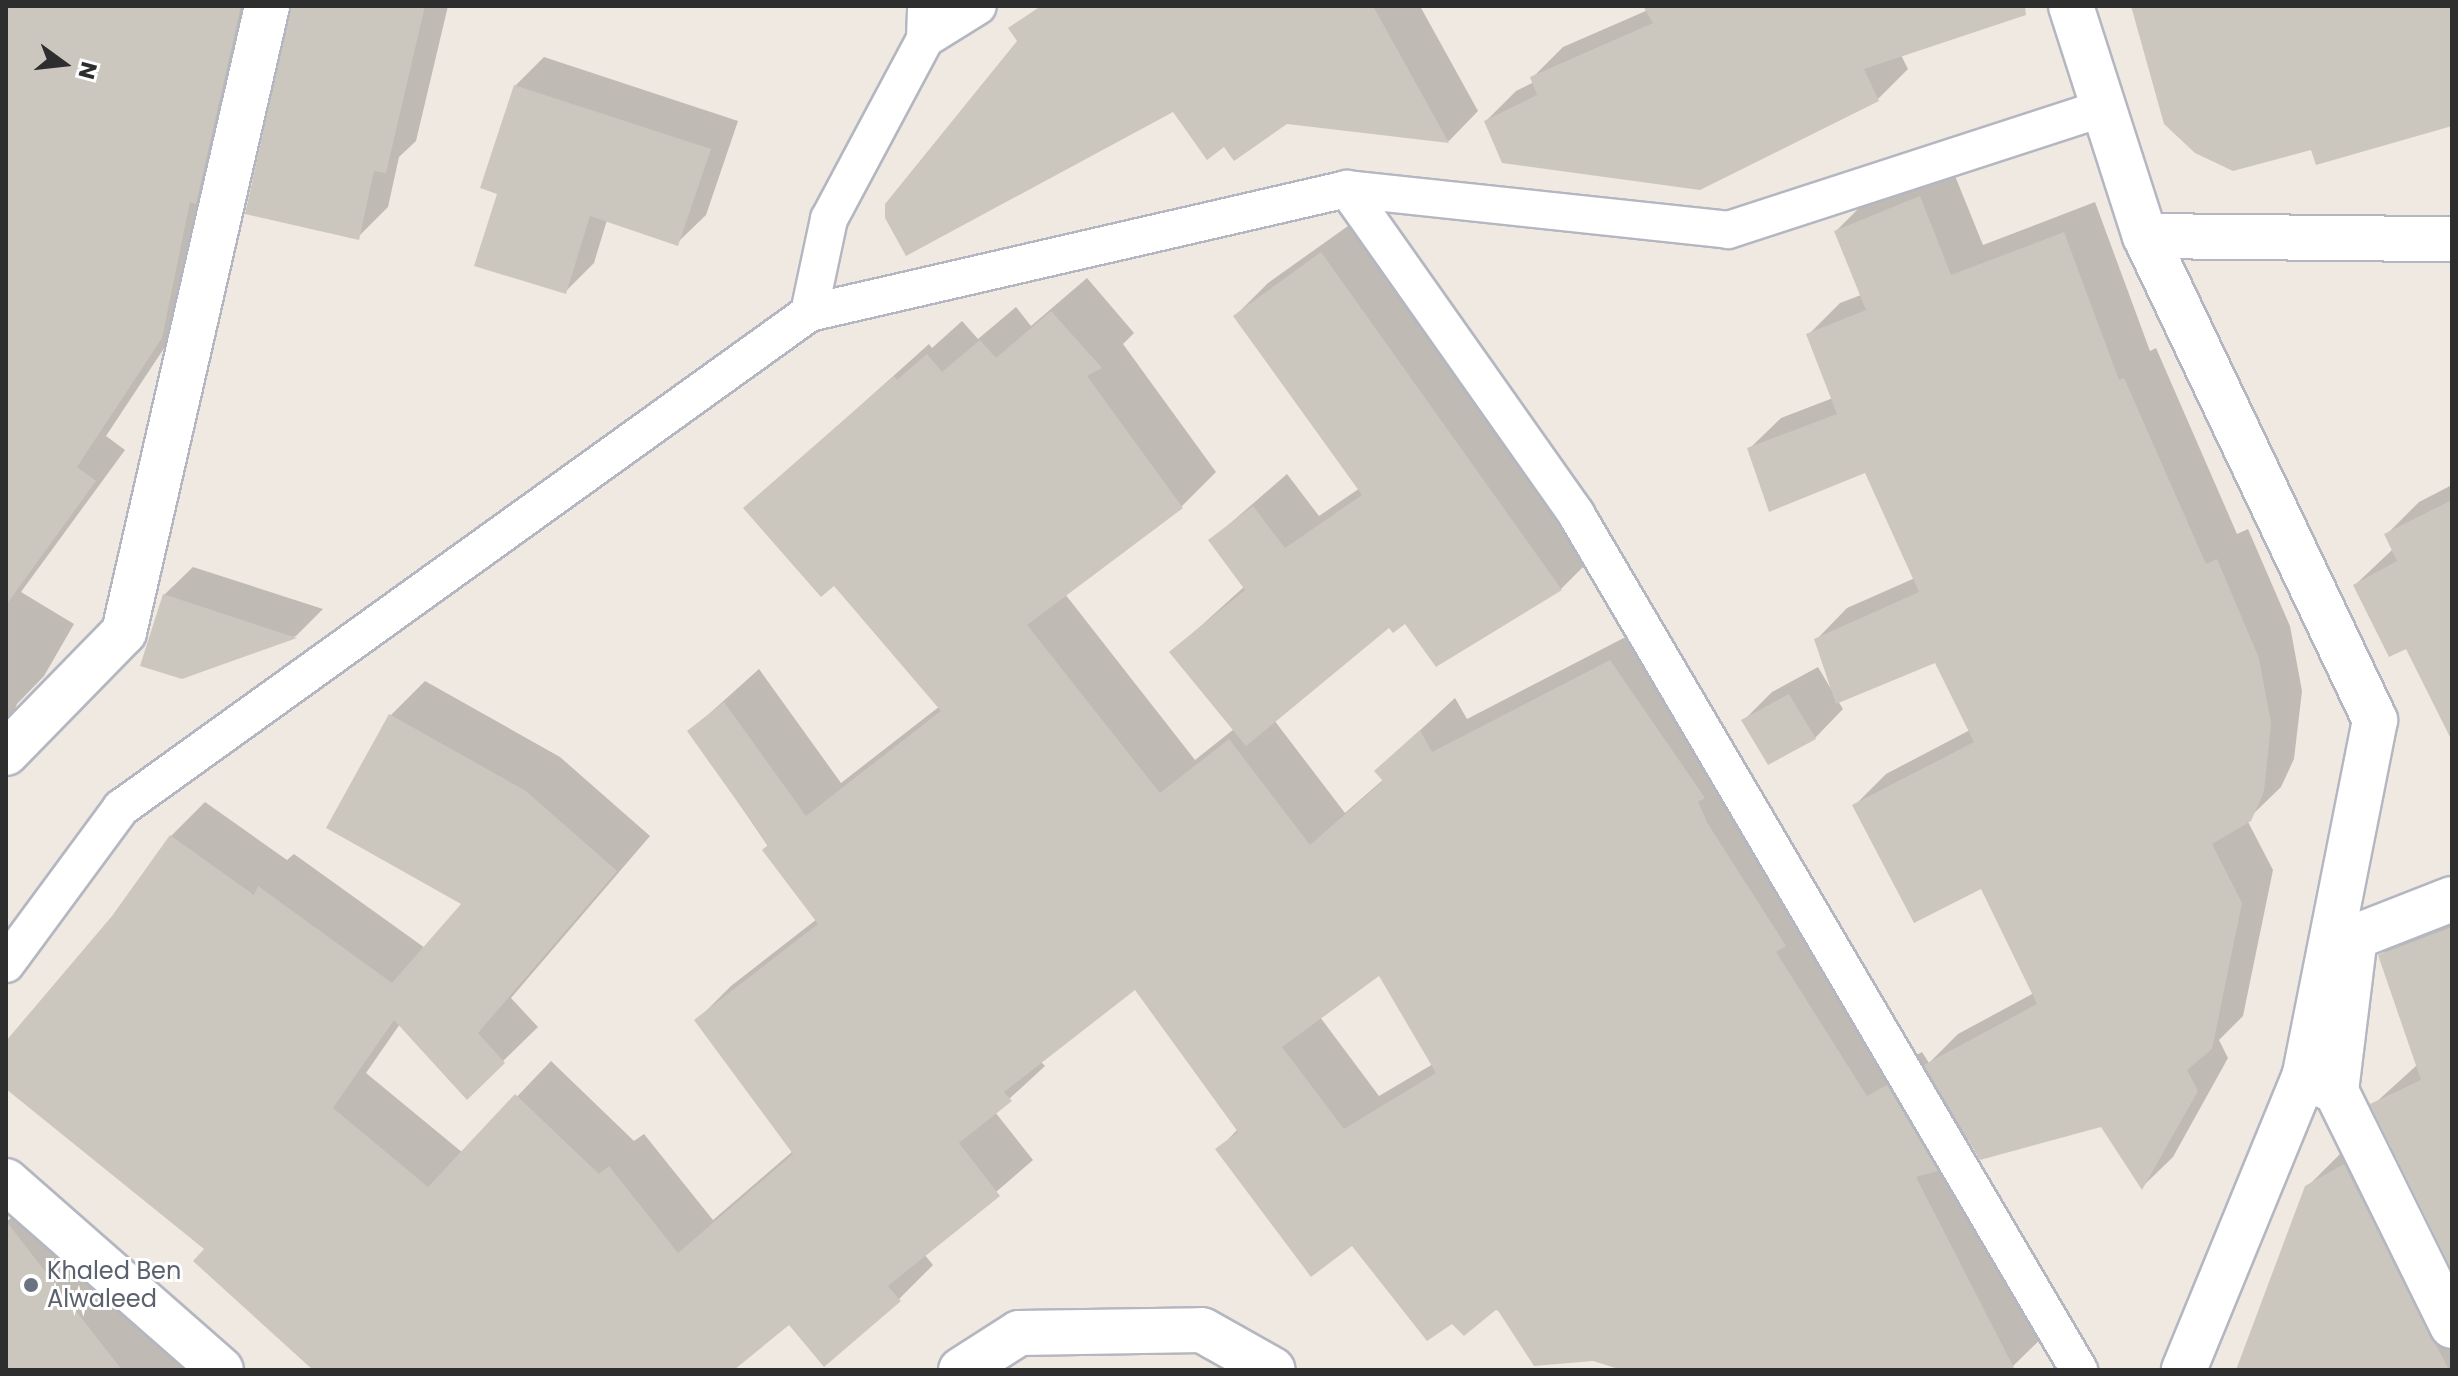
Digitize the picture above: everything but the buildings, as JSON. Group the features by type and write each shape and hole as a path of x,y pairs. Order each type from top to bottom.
{"street":[{"path":"6,753 124,632 267,6"},
{"path":"2071,6 2145,236 2375,720 2320,1084 2452,1326"},
{"path":"2145,236 2452,239"},
{"path":"2184,1370 2320,1084 2355,937 2452,899"},
{"path":"6,1181 221,1370"},
{"path":"961,1370 1019,1333 1202,1330 1273,1370"}],"lane":[{"path":"809,313 829,219 926,22 978,6"},
{"path":"6,964 121,808 809,313 1347,189 1728,230 2104,108"},
{"path":"1347,189 1576,514 2079,1370"}],"place":[{"name":"Khaled Ben Alwaleed","path":"31,1285"}]}
